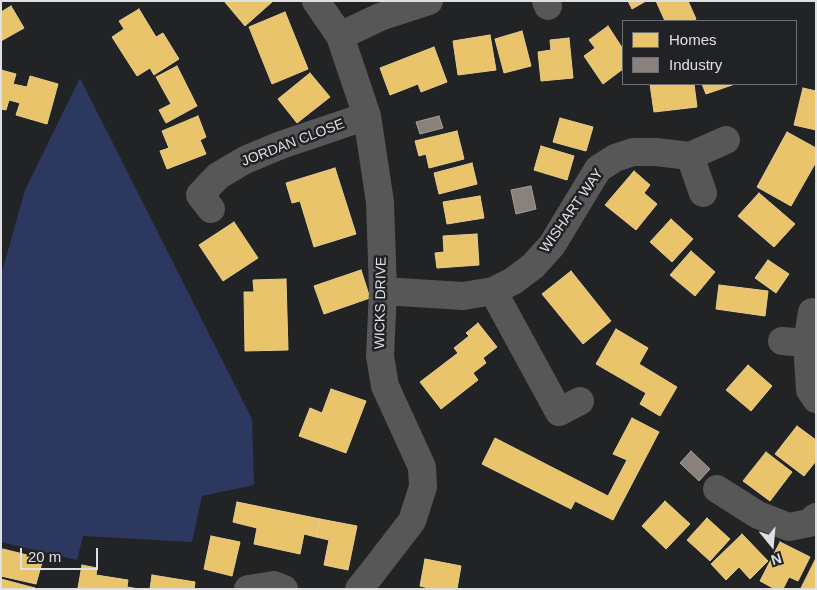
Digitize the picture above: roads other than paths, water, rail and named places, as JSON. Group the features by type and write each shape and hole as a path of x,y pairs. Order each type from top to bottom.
{"street":[{"name":"WICKS DRIVE","path":"316,1 340,36 366,116 380,202 383,291 380,356 384,386 422,467 423,487 412,521 359,589"},
{"path":"340,36 380,17 429,1"},
{"name":"JORDAN CLOSE","path":"198,203 218,176 245,160 281,145 366,116"},
{"path":"704,193 690,156 726,140"},
{"name":"WISHART WAY","path":"383,291 463,296 493,291 513,281 533,266 552,245 598,169 615,158 633,152 656,152 690,156"},
{"path":"493,291 559,412 580,401"},
{"path":"812,312 795,342 810,390 816,400"},
{"path":"718,489 758,514 789,527 809,523 816,517"},
{"path":"248,589 274,585 284,589"}]}
